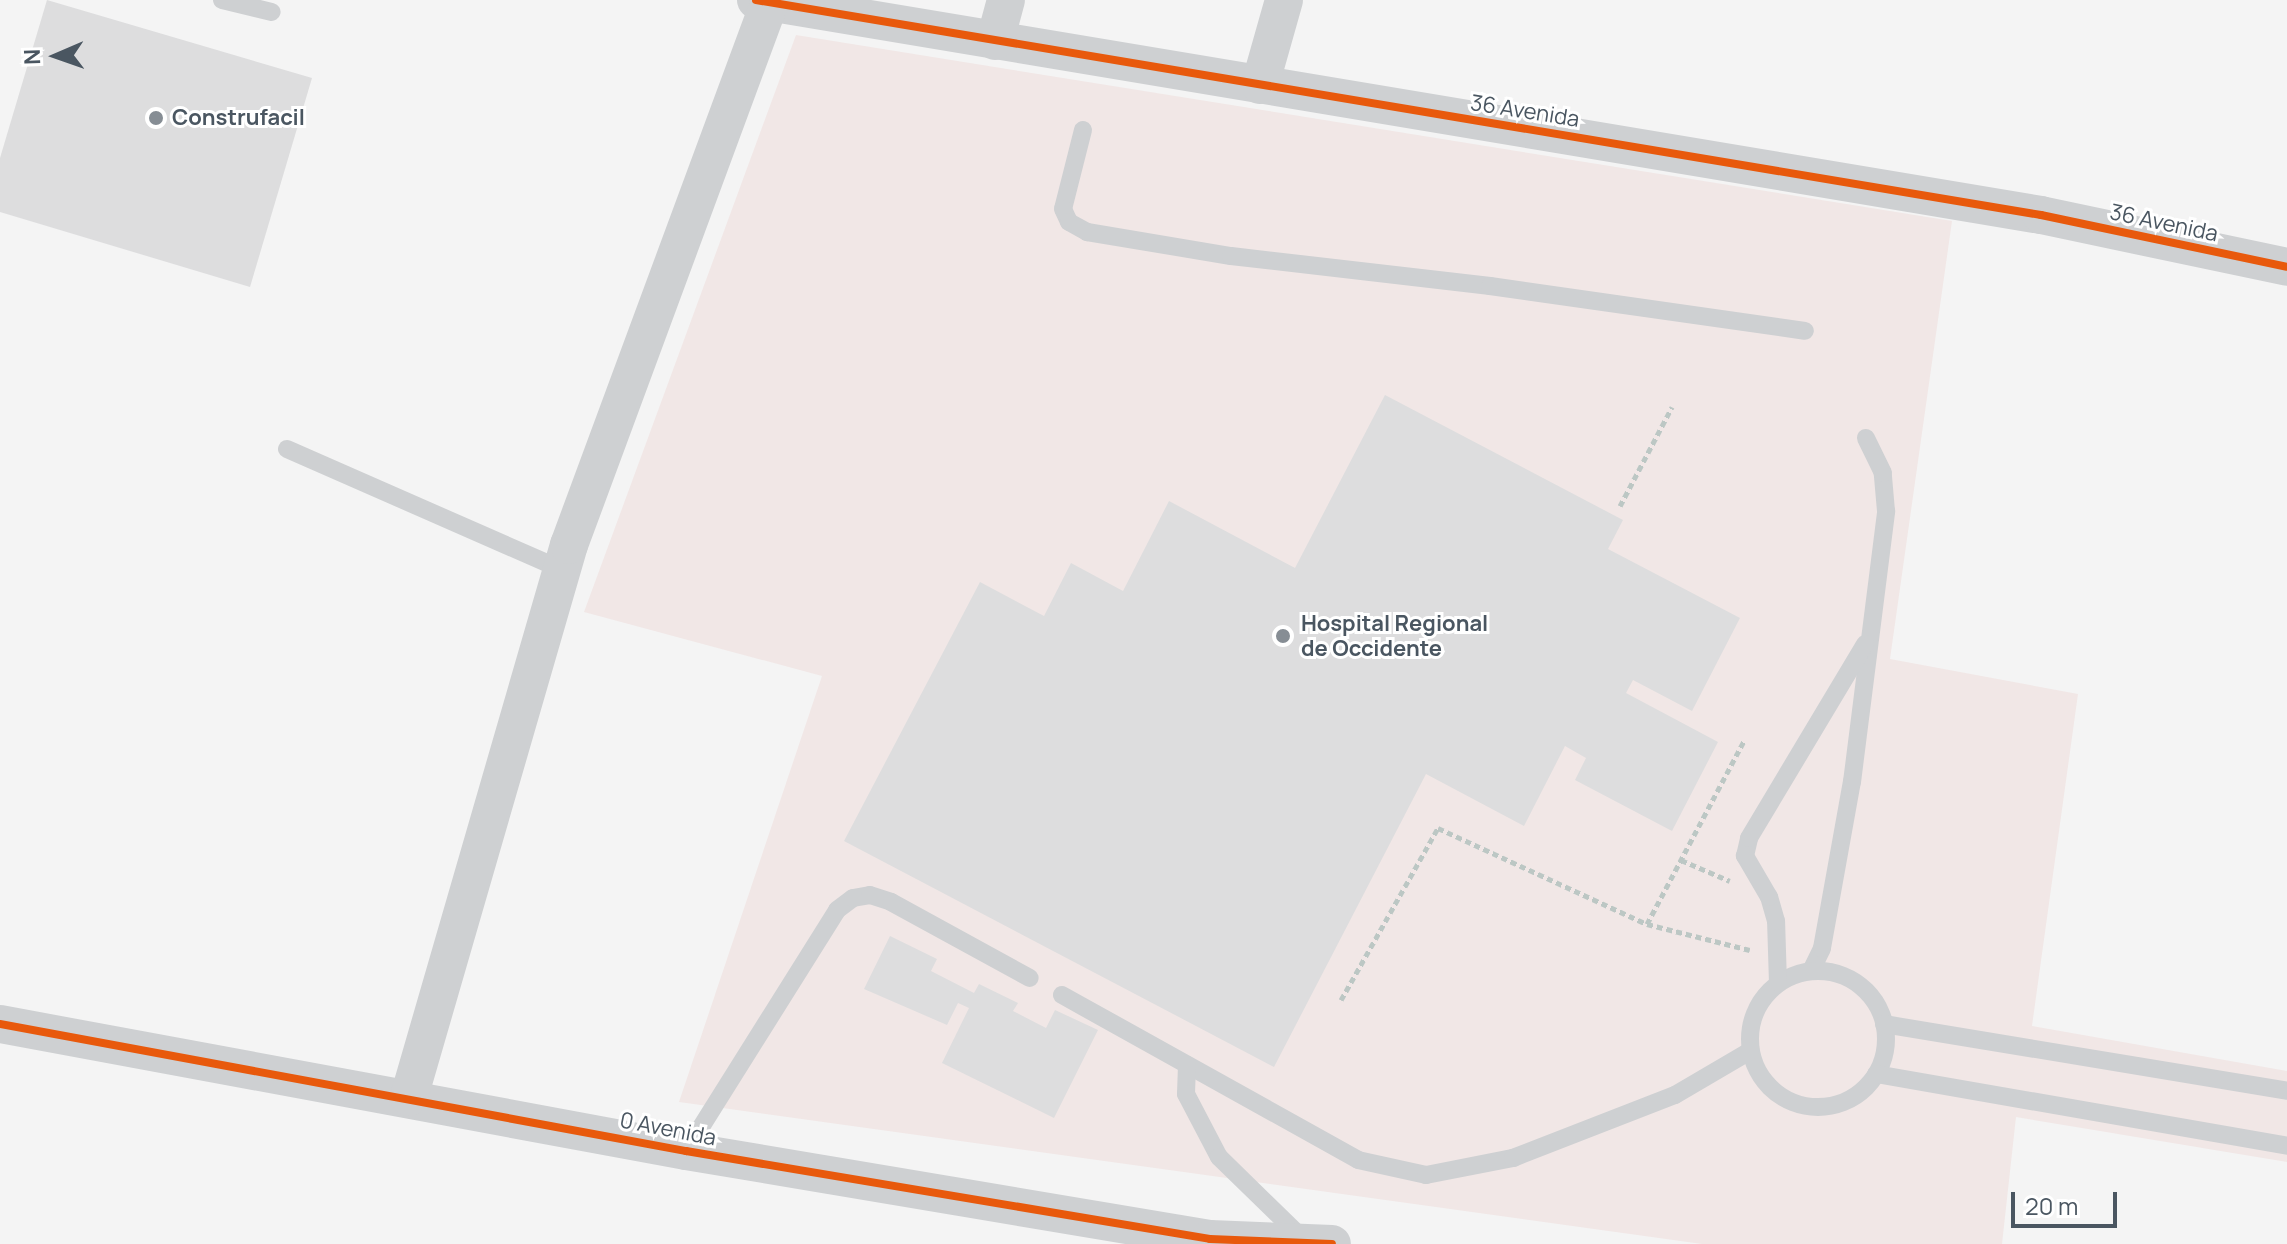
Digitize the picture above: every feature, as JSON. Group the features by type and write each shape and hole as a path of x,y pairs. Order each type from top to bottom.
{"street":[{"path":"995,41 1006,0"},
{"path":"1260,85 1284,0"},
{"path":"409,1097 562,570 603,442 763,2"},
{"name":"36 Avenida","path":"763,2 2041,215 2287,267"},
{"name":"0 Avenida","path":"0,1024 409,1097 686,1151 1210,1239 1319,1243"}],"lane":[{"path":"222,0 272,12"},
{"path":"1083,130 1063,209 1069,222 1087,232 1231,256 1490,286 1805,331"},
{"path":"1811,971 1822,948 1835,879 1886,511 1883,473 1866,438"},
{"path":"287,449 562,570"},
{"path":"1778,983 1779,959 1769,897 1751,873 1745,856 1749,838 1869,638"},
{"path":"686,1151 837,910 853,898 870,895 891,902 1030,978"},
{"path":"1811,971 1831,972 1857,984 1877,1006 1884,1024 1883,1059 1861,1093 1817,1108 1794,1103 1773,1091 1750,1051 1755,1013 1778,983 1811,971"},
{"path":"1062,995 1358,1160 1394,1172 1426,1175 1513,1158 1675,1095 1721,1072 1750,1051"},
{"path":"1884,1024 2287,1091"},
{"path":"1187,1065 1186,1094 1211,1145 1319,1243"},
{"path":"1876,1074 2287,1146"}],"path":[{"path":"1620,506 1672,407"},
{"path":"1647,924 1744,741"},
{"path":"1341,1000 1438,828 1647,924 1779,959"},
{"path":"1681,860 1726,883 1751,873"}],"shaded area":[{"name":"Hospital Regional de Occidente","path":"796,35 1952,221 1890,659 2078,694 2032,1026 2287,1071 2287,1162 2016,1117 2002,1244 1702,1244 679,1102 822,676 584,612"}],"building":[{"name":"Construfacil","path":"47,0 312,78 250,287 0,212 0,158"},
{"path":"1385,395 1623,520 1608,549 1740,618 1692,711 1633,680 1626,693 1718,742 1672,831 1575,780 1586,758 1565,746 1524,826 1426,774 1274,1067 844,841 980,582 1044,616 1071,563 1123,591 1169,501 1295,568"},
{"path":"890,936 937,959 931,971 974,993 979,984 1018,1003 1013,1011 1046,1028 1055,1010 1098,1030 1054,1118 942,1063 969,1008 958,1003 947,1025 864,989"}],"cycle path":[{"path":"756,0 2041,215 2287,267"},
{"path":"0,1024 686,1151 1210,1239 1332,1244"}],"place":[{"name":"Construfacil","path":"156,118"},
{"name":"Hospital Regional de Occidente","path":"1283,636"}]}
